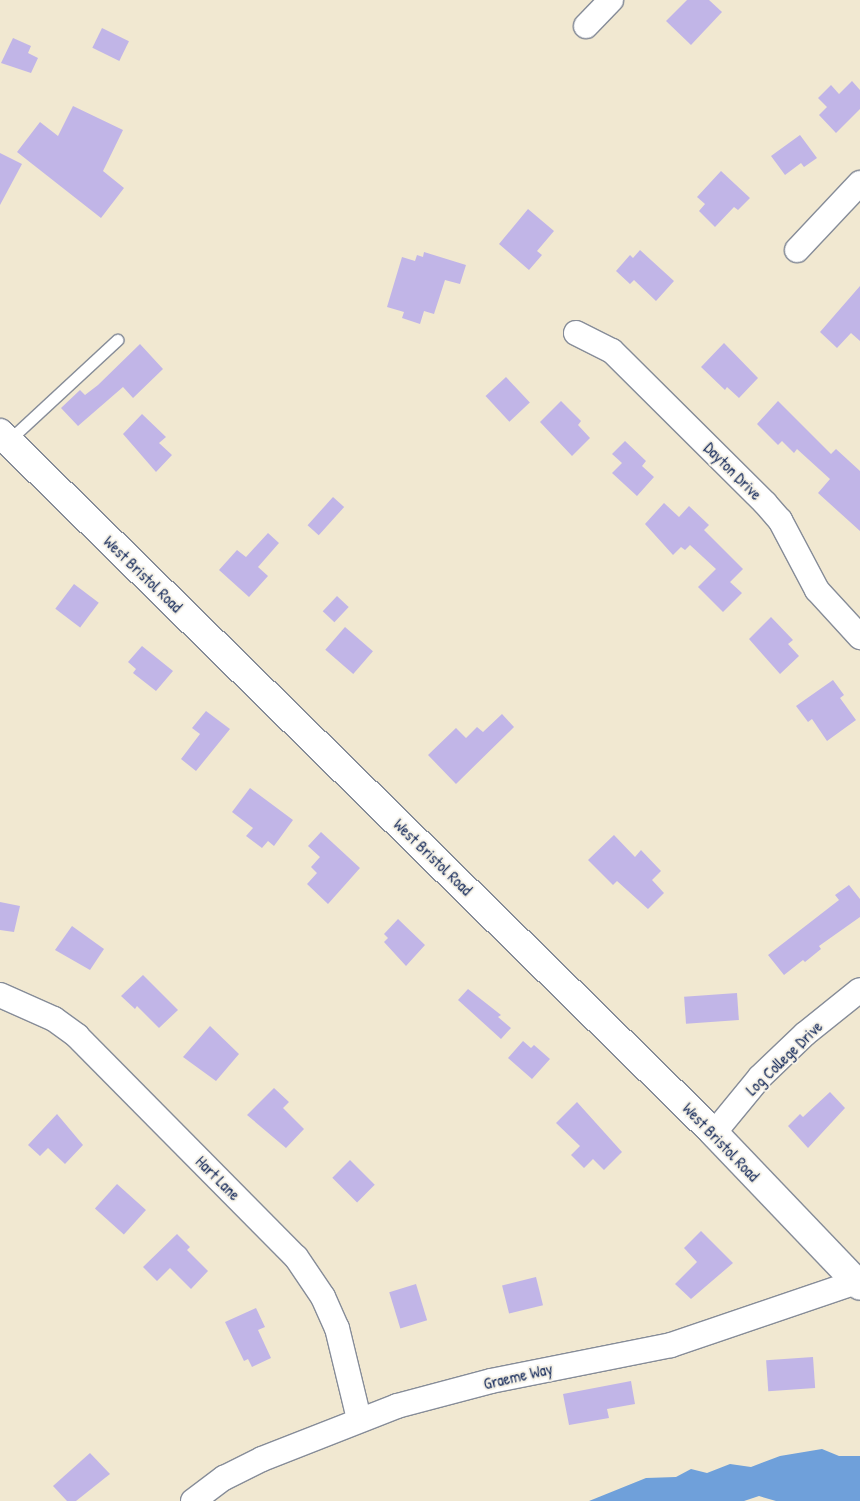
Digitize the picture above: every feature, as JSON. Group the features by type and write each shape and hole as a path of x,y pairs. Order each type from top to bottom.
{"main road":[{"name":"West Bristol Road","path":"4,437 714,1133 859,1282"}],"street":[{"path":"586,26 611,0"},
{"path":"797,250 860,183"},
{"name":"Dayton Drive","path":"576,333 612,351 765,503 780,520 817,590 860,637"},
{"name":"Log College Drive","path":"714,1133 760,1077 860,990"},
{"name":"Hart Lane","path":"0,995 54,1019 77,1036 296,1257 323,1297 337,1328 359,1420"},
{"name":"Graeme Way","path":"193,1501 243,1468 359,1420 491,1381 671,1345 859,1282"}],"lane":[{"path":"4,437 117,340"}],"water":[{"path":"822,1449 839,1456 860,1456 860,1501 776,1501 759,1496 744,1501 589,1501 646,1478 676,1477 691,1469 707,1473 730,1464 751,1467 780,1456"}],"building":[{"path":"687,0 709,0 722,12 691,45 666,21"},
{"path":"102,28 129,41 119,61 92,48"},
{"path":"13,38 31,46 28,53 38,58 31,73 1,63"},
{"path":"852,81 860,90 860,109 836,133 819,115 827,107 818,98 831,85 839,94"},
{"path":"73,106 123,130 103,171 124,188 101,218 17,152 40,122 58,136"},
{"path":"800,135 817,158 804,167 801,163 785,175 771,156"},
{"path":"0,153 22,164 0,205"},
{"path":"721,171 750,198 738,210 734,207 715,227 699,211 705,204 697,197"},
{"path":"528,209 554,231 537,251 542,255 529,270 499,244"},
{"path":"640,250 674,281 656,301 634,280 630,284 616,271 630,255 633,258"},
{"path":"424,252 466,265 460,284 445,280 434,314 424,311 420,324 402,318 404,312 387,307 402,257 415,261 417,255 423,257"},
{"path":"860,286 860,341 851,333 837,348 820,332"},
{"path":"724,343 758,378 739,398 727,387 725,390 701,367"},
{"path":"140,344 163,369 133,398 123,387 78,426 61,408 80,390 85,395 98,385"},
{"path":"506,377 530,403 509,422 486,396"},
{"path":"561,401 581,421 578,425 590,438 572,456 540,422"},
{"path":"778,401 831,454 836,449 860,471 860,531 818,493 830,479 797,449 794,453 782,441 778,445 757,424"},
{"path":"142,414 166,437 159,443 172,455 156,472 123,434"},
{"path":"625,441 646,461 642,466 654,477 637,496 612,473 622,463 612,454"},
{"path":"333,497 344,507 319,535 308,525"},
{"path":"664,503 679,517 689,506 709,525 704,530 743,569 730,582 742,593 723,612 698,587 716,569 690,545 685,550 681,547 673,555 645,524"},
{"path":"268,533 279,543 258,567 268,576 249,597 219,570 237,550 246,557"},
{"path":"74,584 99,603 80,627 55,609"},
{"path":"337,596 349,607 334,622 323,611"},
{"path":"771,617 793,640 788,644 799,656 780,674 749,639"},
{"path":"345,627 373,651 353,674 325,650"},
{"path":"142,646 173,671 156,691 133,673 136,669 128,662"},
{"path":"833,680 844,695 840,698 856,720 827,741 812,719 808,722 796,706"},
{"path":"206,711 230,729 196,771 181,759 200,734 192,728"},
{"path":"502,714 514,727 456,784 428,755 456,728 466,738 477,727 483,732"},
{"path":"250,788 293,820 274,846 268,841 262,848 246,836 253,828 232,812"},
{"path":"321,832 360,868 328,904 307,884 317,873 311,867 320,857 308,846"},
{"path":"614,835 635,857 641,850 661,871 652,880 664,893 648,909 617,881 613,885 588,860"},
{"path":"849,885 860,899 860,917 819,946 821,949 805,962 803,960 784,975 768,955 839,900 835,895"},
{"path":"0,902 20,906 14,932 0,930"},
{"path":"398,919 425,945 406,966 384,942 388,938 384,934"},
{"path":"72,926 104,949 90,970 55,950"},
{"path":"143,975 178,1010 159,1028 137,1006 135,1009 121,996"},
{"path":"468,989 501,1015 498,1017 511,1028 501,1039 458,1000"},
{"path":"737,993 739,1020 686,1024 684,997"},
{"path":"210,1026 239,1054 216,1081 183,1057"},
{"path":"523,1041 531,1048 534,1045 550,1059 532,1079 508,1058"},
{"path":"274,1088 289,1102 283,1108 304,1129 286,1148 247,1115"},
{"path":"830,1092 845,1108 808,1148 788,1126 800,1114 803,1117"},
{"path":"577,1102 622,1152 604,1170 593,1159 584,1168 571,1155 580,1146 556,1123"},
{"path":"57,1114 83,1145 65,1164 48,1148 40,1156 28,1145"},
{"path":"350,1160 375,1185 357,1202 332,1178"},
{"path":"117,1184 146,1210 124,1235 95,1209"},
{"path":"701,1231 733,1263 691,1299 675,1284 697,1262 684,1248"},
{"path":"177,1234 190,1247 187,1250 208,1271 191,1289 170,1268 157,1281 143,1267"},
{"path":"536,1277 543,1305 509,1314 502,1285"},
{"path":"416,1284 427,1320 400,1329 389,1292"},
{"path":"256,1308 265,1327 258,1330 271,1358 252,1367 248,1359 244,1361 225,1322"},
{"path":"813,1357 815,1388 768,1391 766,1360"},
{"path":"631,1381 635,1404 607,1409 609,1418 569,1425 563,1394"},
{"path":"90,1453 110,1474 76,1501 67,1501 53,1486"}]}
